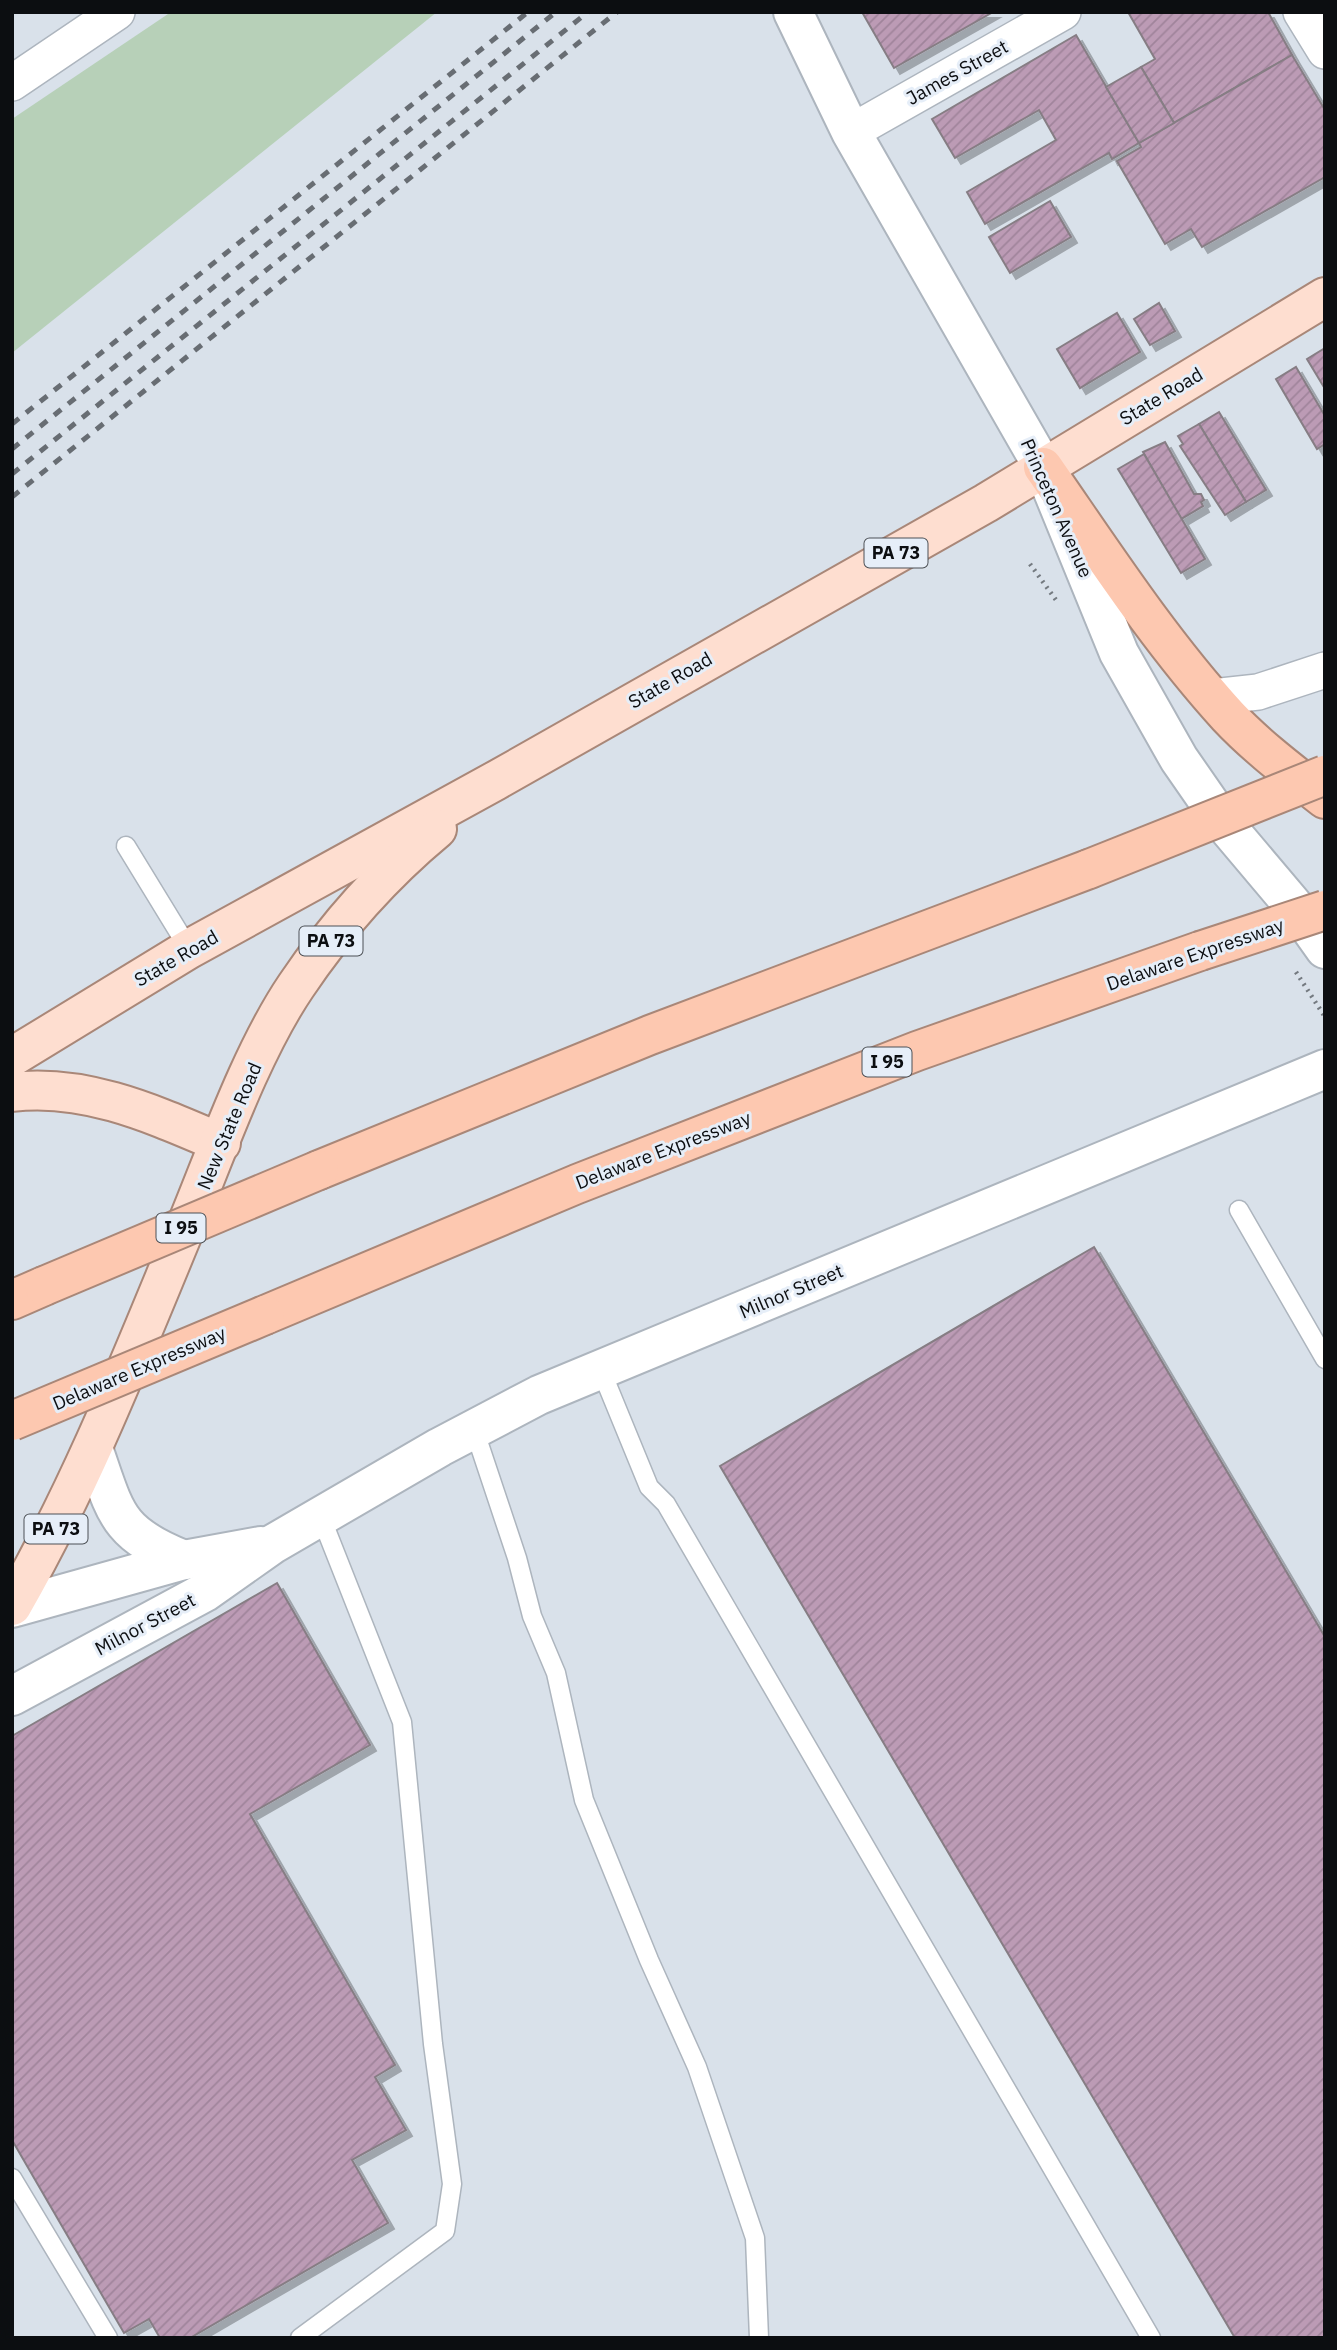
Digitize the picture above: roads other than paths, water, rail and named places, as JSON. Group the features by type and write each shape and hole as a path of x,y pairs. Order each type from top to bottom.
{"highway":[{"path":"1043,467 1153,625 1212,697 1276,761 1325,799"},
{"path":"1089,869 1325,775"},
{"name":"I 95","path":"28,1293 319,1170 650,1035 1089,869 1325,788"},
{"name":"Delaware Expressway","path":"12,1421 578,1184 917,1051 1325,910"},
{"path":"1200,951 1325,924"}],"main road":[{"name":"Princeton Avenue","path":"793,12 851,132 1043,467 1119,653 1179,759 1222,821 1298,912 1325,949"},
{"name":"State Road","path":"12,1057 189,949 495,781 1043,467 1325,297"},
{"name":"New State Road","path":"12,1607 56,1530 253,1068 295,987 355,910 407,855 495,781"},
{"name":"Milnor Street","path":"12,1696 205,1592 273,1544 474,1429 539,1395 1325,1069"},
{"path":"12,1092 97,1098 136,1107 221,1143"},
{"path":"93,1448 113,1507 125,1524 150,1546 184,1560"},
{"name":"Milnor Street","path":"12,1607 184,1560 273,1544"}],"street":[{"path":"12,83 117,12"},
{"name":"James Street","path":"851,132 1063,12"},
{"path":"1301,12 1325,51"},
{"path":"1212,697 1258,692 1325,670"}],"lane":[{"path":"126,846 189,949"},
{"path":"1240,1210 1325,1359"},
{"path":"601,1370 649,1487 666,1504 1151,2338"},
{"path":"474,1429 517,1558 532,1616 556,1673 584,1800 649,1960 697,2067 755,2238 759,2338"},
{"path":"300,2338 445,2231 452,2184 433,2044 401,1722 321,1517"},
{"path":"12,2178 108,2338"}],"railway":[{"path":"12,424 528,12"},
{"path":"12,449 556,12"},
{"path":"12,474 588,12"},
{"path":"12,497 617,12"}]}
